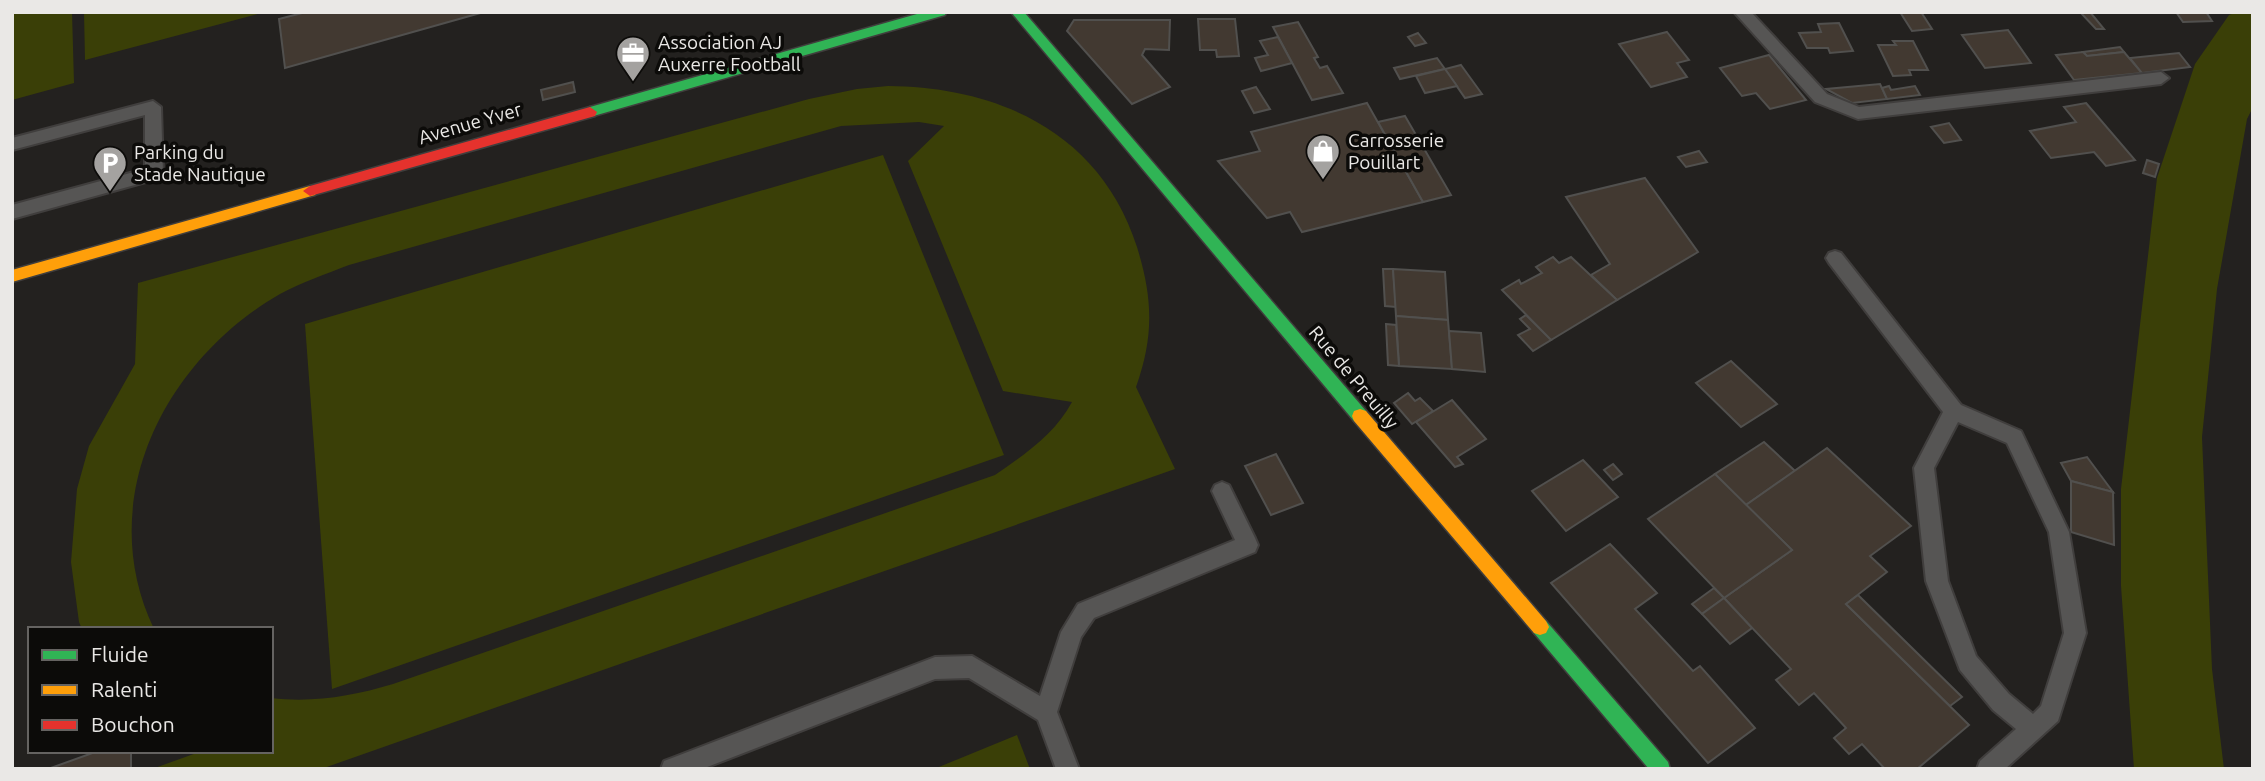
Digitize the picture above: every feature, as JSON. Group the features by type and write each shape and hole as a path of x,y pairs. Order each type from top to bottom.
{"street":[{"name":"Avenue Yver","path":"12,275 940,12"},
{"name":"Rue de Preuilly","path":"1017,12 1661,769"}],"lane":[{"path":"1742,12 1821,98 1858,113 2161,78"},
{"path":"12,144 153,107 154,173 12,212"},
{"path":"1835,258 1954,411 2014,437 2059,532 2076,633 2050,713 1988,769"},
{"path":"1954,411 1924,468 1937,581 1968,663 2001,702 2033,728"},
{"path":"1046,712 1072,632 1086,611 1248,545 1222,491"},
{"path":"672,769 934,668 972,667 1046,712 1068,769"}],"green space":[{"path":"12,12 72,12 74,83 12,100"},
{"path":"84,12 265,12 85,60"},
{"path":"2253,12 2253,107 2247,119 2217,289 2202,437 2212,669 2224,769 2134,769 2121,586 2121,489 2157,178 2195,64 2229,15"},
{"path":"888,86 930,89 970,96 1007,108 1041,124 1072,147 1099,174 1121,208 1142,266 1149,317 1146,351 1136,387 1175,469 321,769 152,769 196,753 273,753 273,698 302,700 333,697 393,684 995,475 1048,434 1072,402 1003,391 908,161 944,126 919,122 841,126 349,265 280,294 239,322 203,357 173,396 151,439 136,484 132,532 137,581 153,627 81,627 71,562 77,489 89,446 135,364 138,283 809,99"},
{"path":"883,155 1004,455 332,689 305,324"},
{"path":"1017,735 1030,769 934,769"}],"building":[{"path":"306,12 484,12 285,68 279,19"},
{"path":"1900,12 1921,12 1932,29 1912,31"},
{"path":"2080,12 2090,12 2104,29 2096,29"},
{"path":"2176,12 2206,12 2212,21 2183,22"},
{"path":"1198,19 1235,19 1239,56 1217,57 1216,50 1200,50"},
{"path":"1074,20 1170,20 1169,50 1145,49 1142,55 1170,87 1132,104 1067,31"},
{"path":"1298,22 1318,57 1314,58 1320,68 1327,66 1343,93 1312,100 1273,27"},
{"path":"1839,23 1853,51 1830,53 1828,48 1807,48 1799,33 1821,32 1818,24"},
{"path":"2008,30 2031,63 1985,68 1962,35"},
{"path":"1667,32 1689,60 1677,63 1687,77 1651,87 1619,44"},
{"path":"1418,33 1426,43 1415,46 1408,37"},
{"path":"1278,37 1292,63 1261,71 1255,58 1268,55 1260,41"},
{"path":"1893,41 1913,41 1928,70 1909,70 1911,75 1893,76 1878,45 1896,45"},
{"path":"2120,47 2124,52 2087,56 2083,52"},
{"path":"2083,52 2087,56 2124,52 2142,73 2074,80 2056,55"},
{"path":"2179,53 2190,67 2142,73 2130,58"},
{"path":"1769,55 1806,100 1770,109 1756,93 1742,96 1720,68"},
{"path":"1437,58 1445,69 1400,79 1394,68"},
{"path":"1461,65 1482,94 1465,98 1445,69"},
{"path":"1445,69 1457,86 1425,93 1416,76"},
{"path":"573,82 575,92 543,100 541,90"},
{"path":"1880,84 1887,99 1852,103 1826,89"},
{"path":"1889,86 1891,90 1915,86 1920,95 1887,99 1882,88"},
{"path":"1256,87 1270,109 1254,113 1242,91"},
{"name":"Carrosserie Pouillart","path":"1367,103 1423,202 1302,232 1290,212 1267,218 1218,161 1260,151 1251,132"},
{"path":"2086,103 2135,160 2106,166 2094,152 2051,158 2030,131 2076,122 2064,107"},
{"path":"1405,116 1451,195 1423,202 1378,122"},
{"path":"1949,123 1961,140 1944,143 1931,127"},
{"path":"1699,151 1707,162 1686,167 1678,157"},
{"path":"2147,160 2159,164 2155,177 2143,173"},
{"path":"1645,178 1698,252 1617,300 1591,275 1610,264 1566,197"},
{"path":"1553,257 1559,263 1571,257 1617,300 1551,340 1502,290 1519,280 1521,284 1542,273 1536,267"},
{"path":"1383,269 1393,269 1396,307 1385,306"},
{"path":"1393,269 1445,272 1448,320 1396,316"},
{"path":"1526,315 1551,340 1533,351 1518,335 1530,329 1520,319"},
{"path":"1396,316 1448,320 1452,369 1399,366"},
{"path":"1386,324 1396,325 1399,366 1388,365"},
{"path":"1449,331 1481,333 1485,372 1452,369"},
{"path":"1731,361 1777,404 1741,427 1696,383"},
{"path":"1408,393 1415,401 1420,398 1433,411 1412,424 1394,403"},
{"path":"1452,400 1486,439 1457,457 1463,464 1455,467 1416,422"},
{"path":"1764,442 1795,471 1746,505 1715,474"},
{"path":"1827,448 1911,526 1870,556 1887,572 1846,604 1969,725 1917,769 1885,769 1862,744 1849,754 1834,738 1846,728 1814,693 1799,705 1776,680 1791,669 1724,598 1792,550 1746,505"},
{"path":"1276,454 1303,503 1271,515 1245,466"},
{"path":"2087,457 2113,492 2071,481 2061,463"},
{"path":"1583,460 1618,497 1566,531 1532,491"},
{"path":"1613,464 1622,474 1613,480 1604,470"},
{"path":"1715,474 1792,550 1724,598 1648,519"},
{"path":"2071,481 2113,492 2114,545 2071,532"},
{"path":"1610,544 1657,593 1635,609 1693,671 1700,666 1755,728 1708,763 1551,583"},
{"path":"1714,588 1724,598 1702,614 1692,604"},
{"path":"1858,595 1962,697 1950,706 1846,604"},
{"path":"1724,598 1752,628 1730,644 1702,614"},
{"path":"92,753 131,753 131,769 48,769"}],"traffic: fast":[{"path":"590,112 940,12"},
{"path":"1017,12 1360,416"},
{"path":"1540,627 1661,769"}],"traffic: slow":[{"path":"12,276 310,191"},
{"path":"1360,416 1540,627"}],"traffic: jam":[{"path":"310,191 590,112"}],"place":[{"name":"Association AJ Auxerre Football","path":"633,83"},
{"name":"Carrosserie Pouillart","path":"1323,181"},
{"name":"Parking du Stade Nautique","path":"110,193"}]}
